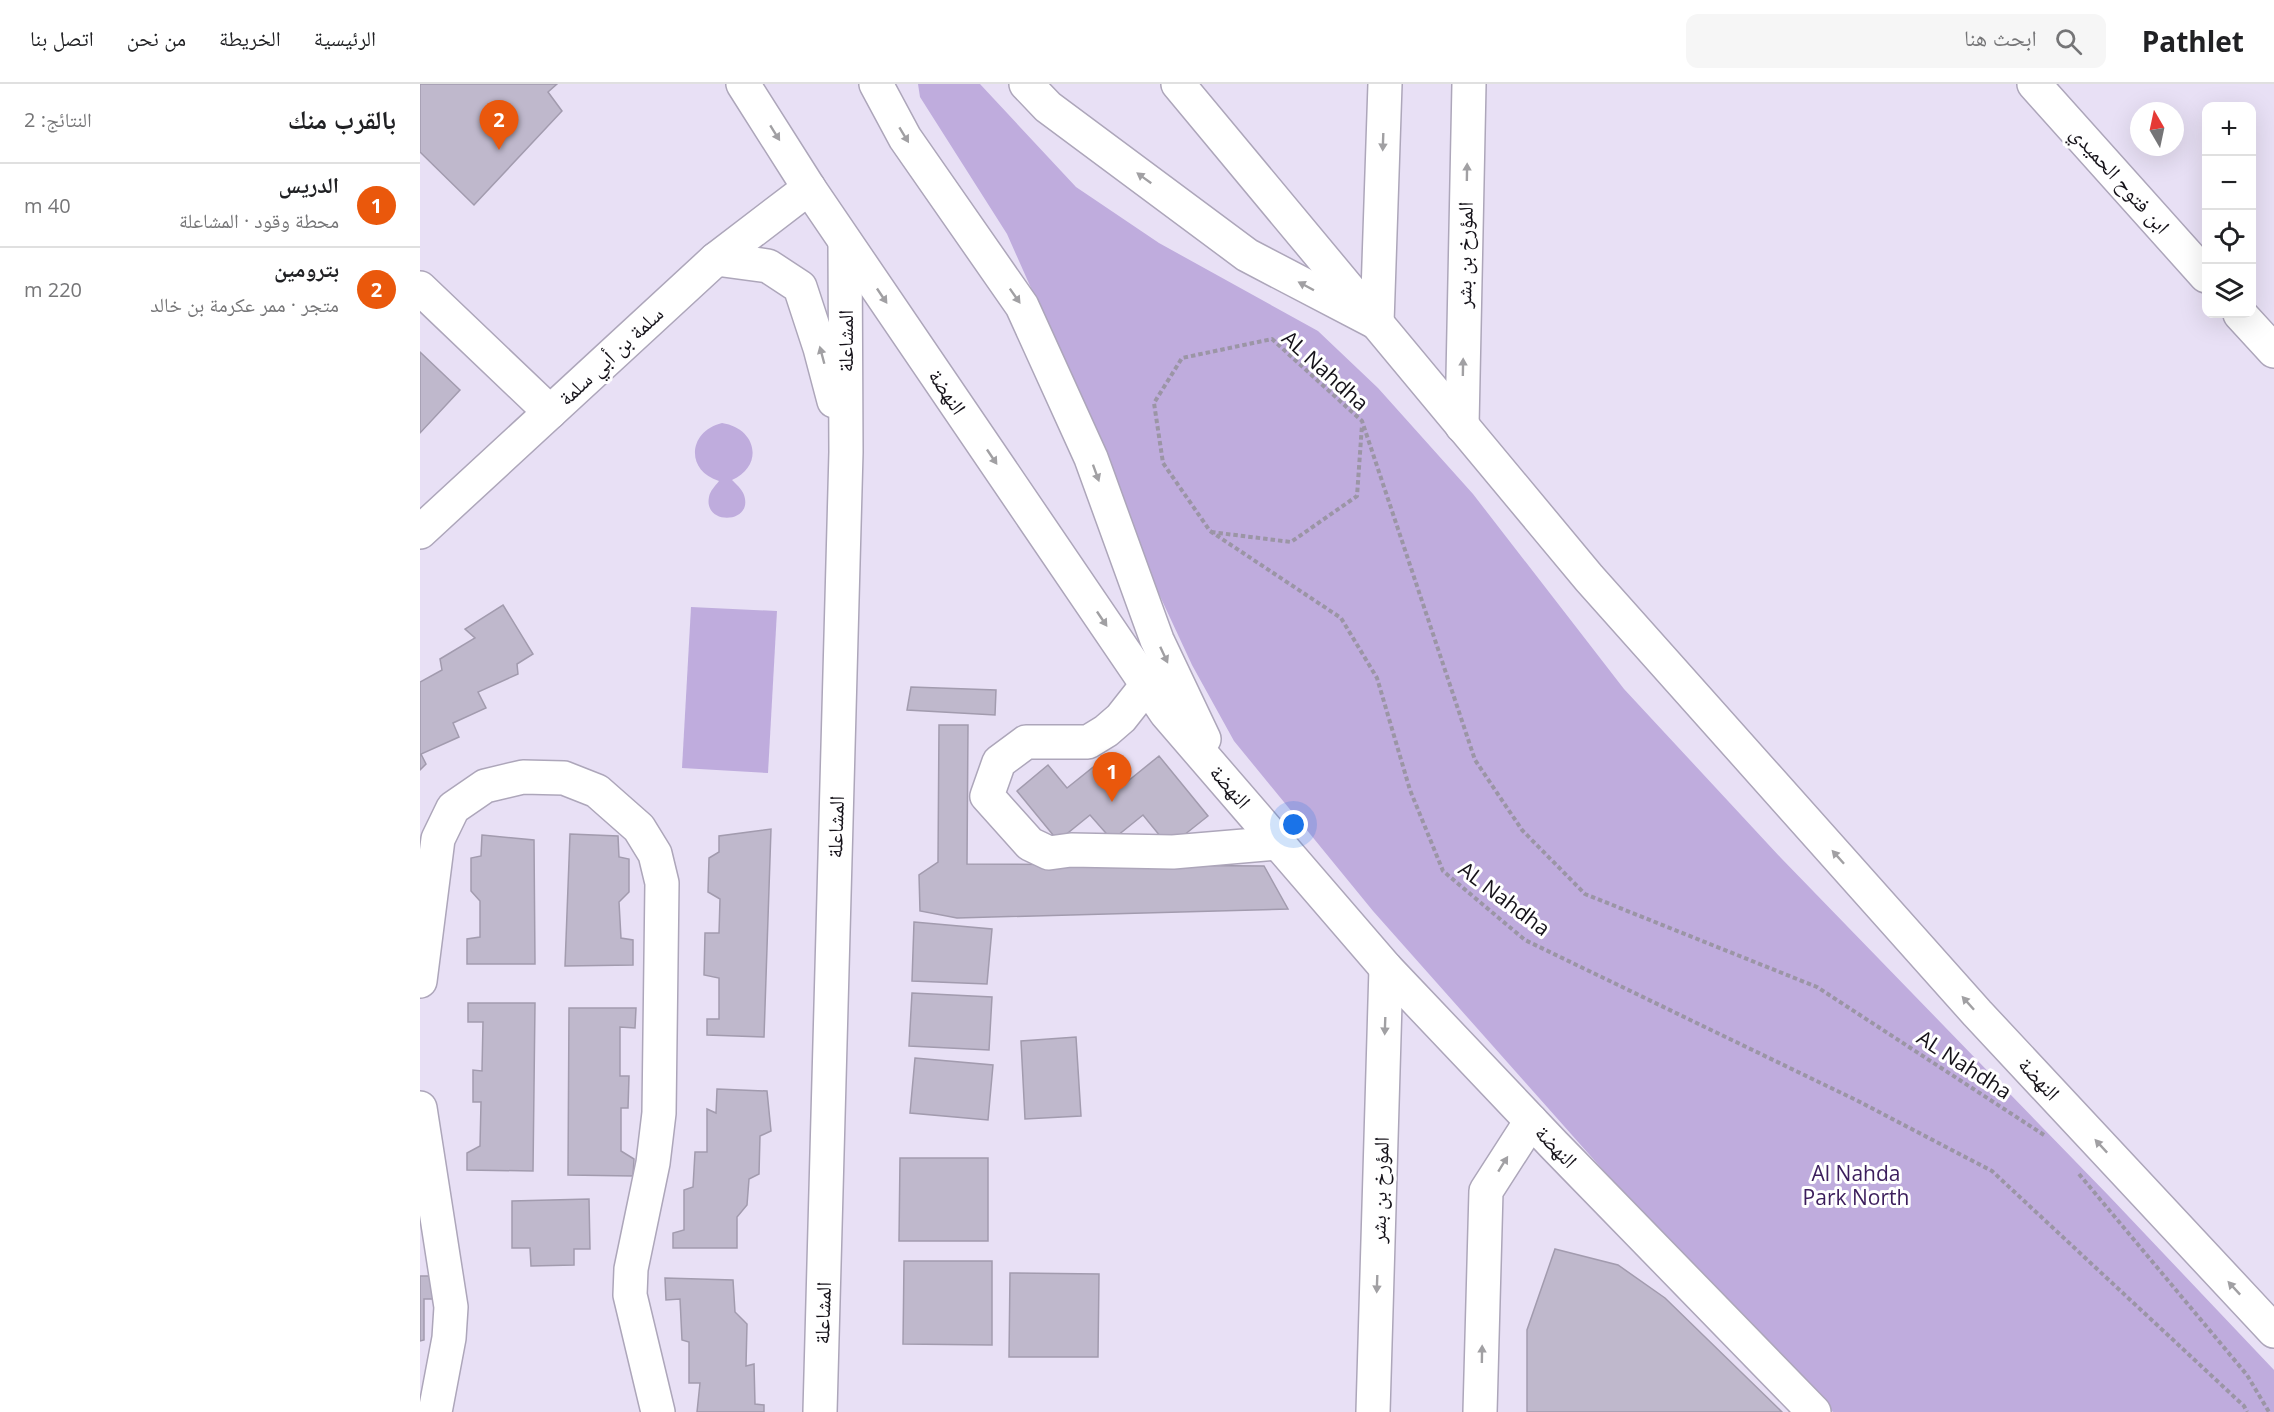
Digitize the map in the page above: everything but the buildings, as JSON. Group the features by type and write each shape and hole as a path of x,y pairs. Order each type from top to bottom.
{"street":[{"name":"النهضة","path":"743,84 845,242 1166,713 1386,968 1814,1412"},
{"path":"876,84 905,138 1022,306 1091,458 1156,640 1222,778"},
{"path":"1026,84 1048,107 1247,255 1377,323 1385,84"},
{"name":"النهضة","path":"1178,84 1589,578 1953,987 2269,1315"},
{"name":"المؤرخ بن بشر","path":"1462,426 1468,84"},
{"name":"ابن فتوح الحميدي","path":"2034,84 2202,272"},
{"name":"سلمة بن أبي سلمة","path":"420,532 716,259 809,188"},
{"name":"المشاعلة","path":"820,1412 846,452 845,242"},
{"path":"716,259 768,266 800,287 820,348 846,452"},
{"path":"420,288 550,412"},
{"path":"2244,318 2274,351"},
{"path":"1147,686 1121,718 1088,742 1026,742 999,762 987,796 1030,844 1049,853 1071,850 1173,852 1278,843"},
{"path":"420,981 438,839 453,808 485,786 523,777 564,778 597,791 639,828 655,854 662,883 659,1113 653,1163 631,1269 630,1294 658,1412"},
{"name":"المؤرخ بن بشر","path":"1373,1412 1386,968"},
{"path":"420,1108 451,1307 449,1338 435,1412"},
{"path":"1480,1412 1486,1191 1531,1120"}],"path":[{"name":"AL Nahdha","path":"2051,1140 1817,987 1585,894 1522,830 1475,760 1362,421 1272,339 1182,358 1154,403 1163,463 1210,531 1341,618 1377,678 1410,790 1443,871 1526,940 1858,1101 1992,1171 2244,1406 2247,1412"},
{"path":"1210,531 1291,542 1357,496 1362,421"},
{"path":"2074,1167 2247,1375 2269,1412"}],"green space":[{"name":"Al Nahda Park North","path":"918,84 980,84 1076,187 1159,243 1318,331 1378,388 1473,494 1624,689 1781,858 2109,1196 2274,1370 2274,1412 1833,1412 1666,1241 1373,911 1234,741 1192,665 1146,566 1082,403 1007,234 920,97"},
{"path":"722,423 734,426 743,432 752,448 749,465 732,480 743,493 745,505 742,512 728,518 713,513 709,506 709,497 719,481 700,469 695,451 702,434"},
{"path":"691,607 777,611 768,773 682,768"}],"place":[{"name":"بترومين","path":"499,150"},
{"name":"الدريس","path":"1112,802"}]}
